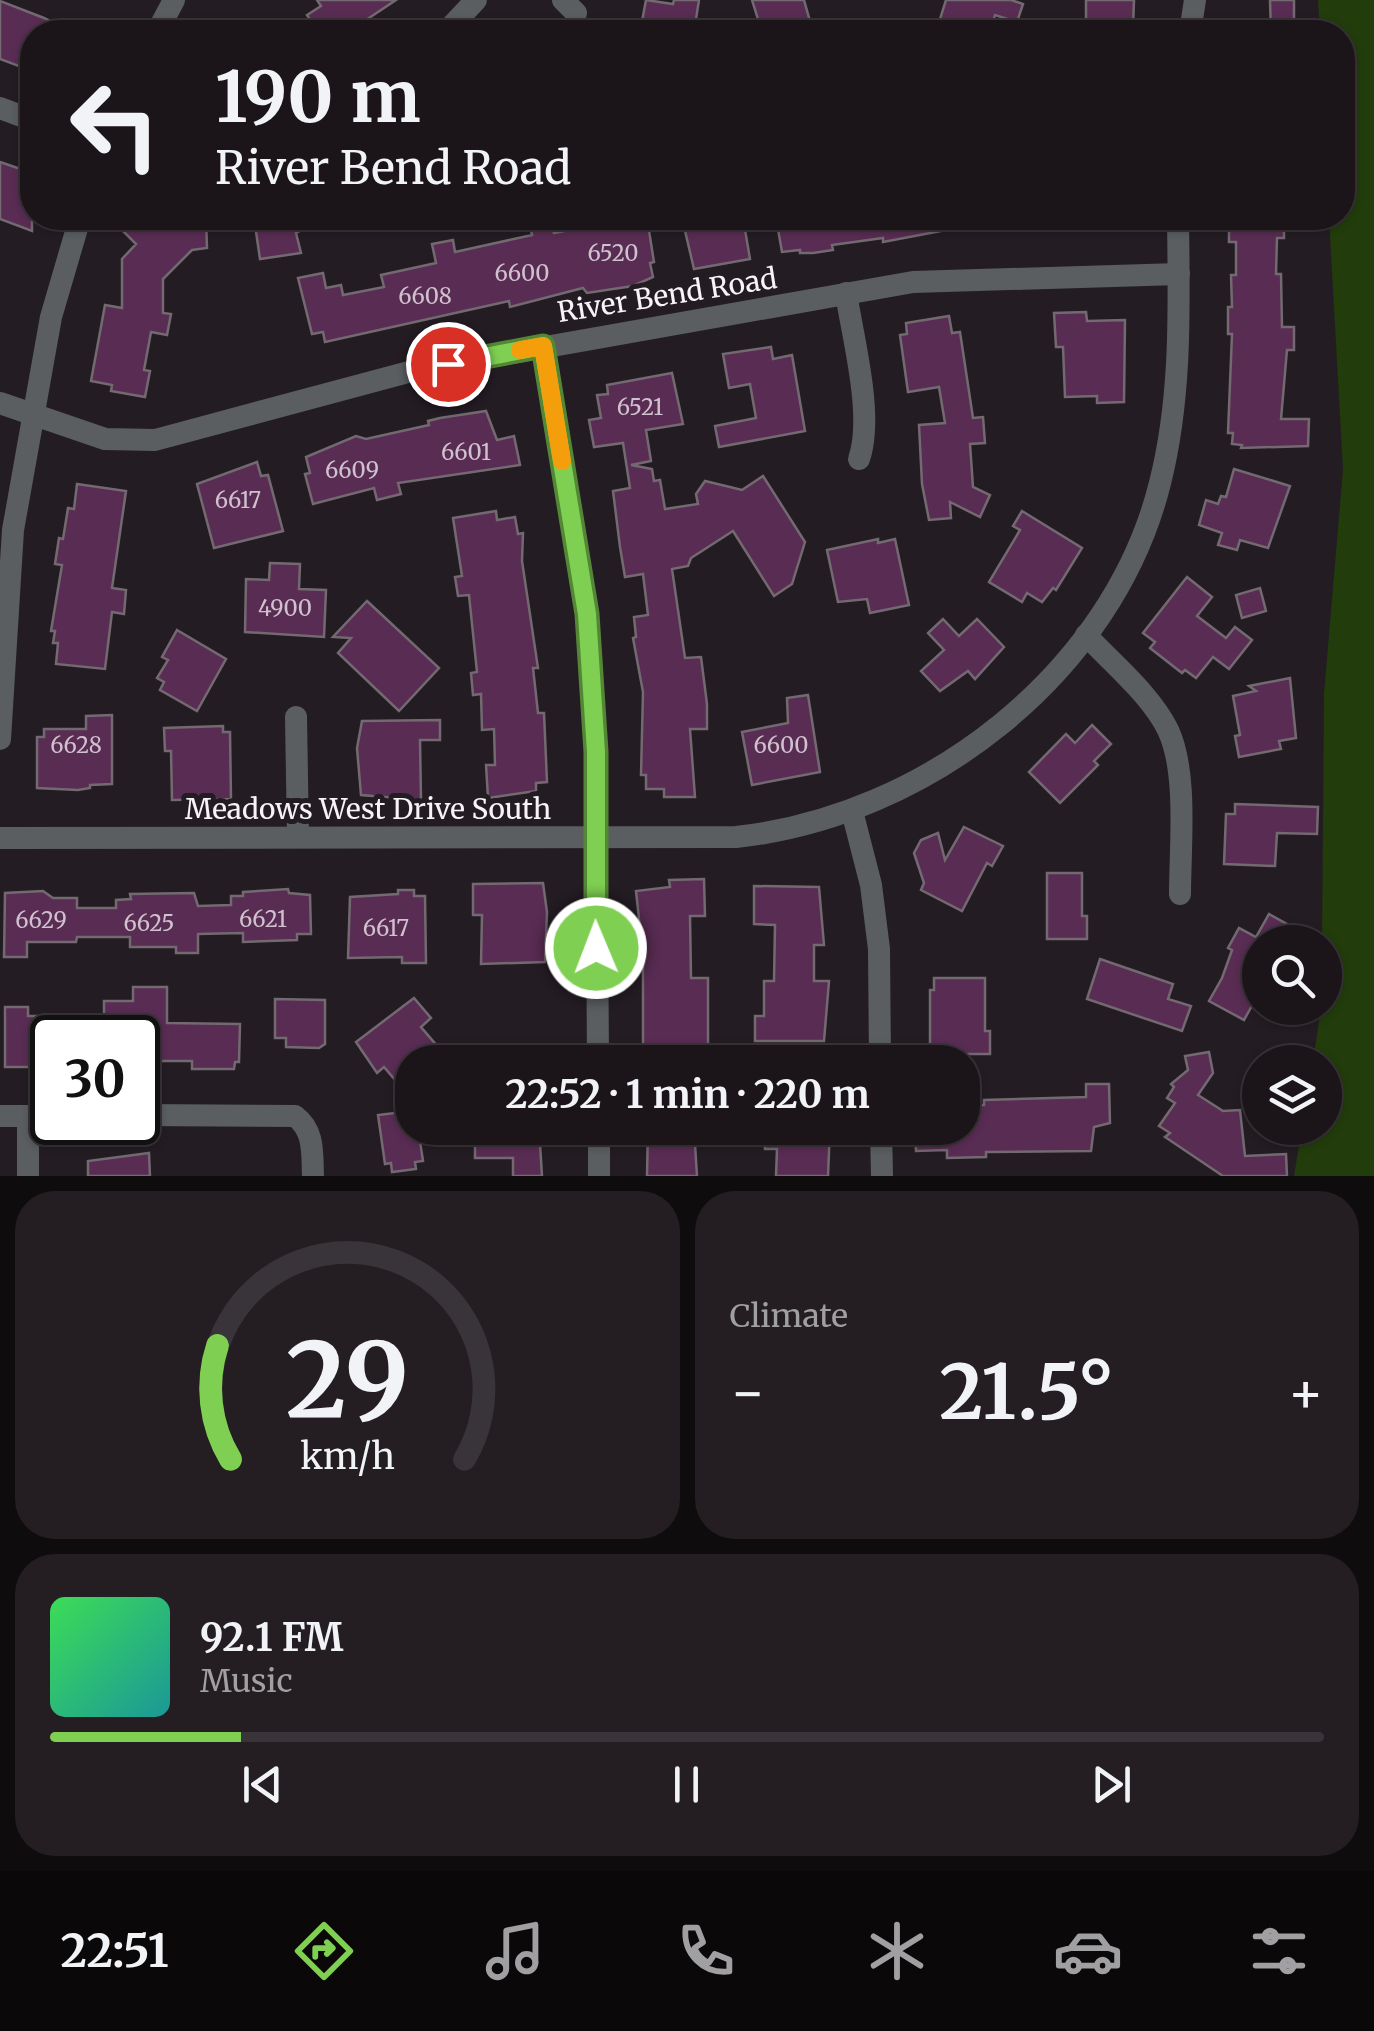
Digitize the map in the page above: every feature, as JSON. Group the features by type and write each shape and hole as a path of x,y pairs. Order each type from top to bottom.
{"street":[{"path":"457,20 476,0"},
{"path":"0,739 13,530 51,317 76,230"},
{"name":"Meadows West Drive South","path":"0,838 736,838 784,832 852,812 932,771 1000,728 1076,650 1136,549 1160,485 1178,367 1178,230"},
{"name":"River Bend Road","path":"0,403 105,439 156,440 416,370 913,282 1179,274"},
{"path":"846,293 862,405 863,446 858,459"},
{"path":"543,346 587,614 596,752 598,1045"},
{"path":"1086,635 1160,717 1170,734 1178,774 1180,894"},
{"path":"296,718 298,838"},
{"path":"852,812 871,885 879,949 880,1045"},
{"path":"160,1115 286,1114 303,1122 308,1131 313,1176"},
{"path":"0,1116 28,1116 28,1176"},
{"path":"599,1145 600,1176"},
{"path":"881,1145 882,1176"}],"green space":[{"path":"1318,0 1374,0 1374,1176 1294,1176 1299,1145 1342,1145 1342,1045 1316,1045 1318,1025 1342,1025 1342,925 1322,925 1324,694 1343,469 1330,230 1355,230 1355,20 1319,20"}],"building":[{"path":"317,0 396,0 366,20 310,20 307,15 321,6"},
{"path":"646,0 673,4 674,0 699,0 696,20 642,20"},
{"path":"752,0 804,0 810,20 758,20"},
{"path":"946,0 1011,0 1023,4 1018,20 995,15 994,20 940,20"},
{"path":"1086,0 1134,0 1133,20 1086,20"},
{"path":"1270,0 1294,0 1294,20 1271,20"},
{"path":"0,1 48,20 20,20 20,66 0,59"},
{"path":"0,162 20,169 20,226 0,219"},
{"path":"122,230 206,230 207,248 192,250 163,279 163,313 171,314 167,335 151,332 144,370 150,371 145,397 111,391 112,385 91,381 105,305 122,308 122,259 136,244"},
{"path":"256,230 302,230 296,233 301,253 260,259"},
{"path":"531,230 649,230 653,277 633,286 587,293 583,288 510,307 509,301 325,342 323,332 312,334 298,278 323,273 326,288 341,285 343,295 384,287 381,275 436,263 432,244 453,240 455,252 532,235"},
{"path":"685,230 745,230 750,259 694,269"},
{"path":"778,230 946,230 883,242 883,238 832,245 833,250 813,253 782,252"},
{"path":"1229,230 1284,230 1284,238 1277,238 1276,274 1281,274 1282,327 1294,327 1294,350 1287,350 1281,419 1309,419 1308,446 1241,448 1242,445 1232,444 1233,433 1228,433 1232,334 1228,334 1228,307 1232,307 1231,275 1236,275 1236,242 1229,242"},
{"path":"1086,312 1087,321 1125,320 1124,402 1097,403 1097,396 1065,397 1063,347 1056,347 1054,313"},
{"path":"949,316 952,333 960,332 973,418 983,417 985,443 970,444 973,487 990,495 980,517 950,502 951,518 929,520 922,484 919,425 945,423 939,387 908,392 900,335 907,334 906,323"},
{"path":"771,347 773,359 792,355 805,431 719,447 715,426 756,418 750,384 729,388 723,354"},
{"path":"672,373 683,424 646,430 651,461 631,465 652,469 654,481 660,480 665,509 698,504 696,494 705,481 742,490 763,476 805,542 792,584 774,596 733,531 691,558 688,566 672,569 685,658 701,657 707,704 707,729 690,729 695,797 664,797 664,789 646,789 646,775 641,775 643,692 633,638 634,617 648,615 643,574 625,577 620,547 613,491 630,488 623,443 594,447 589,420 601,418 597,395 608,394 607,385"},
{"path":"486,411 497,440 514,436 520,465 398,483 401,494 377,500 374,488 313,504 305,474 310,473 306,457 356,436 366,439 429,425 428,421 440,418"},
{"path":"257,462 261,476 268,475 283,531 214,548 197,484"},
{"path":"1234,469 1290,486 1268,548 1240,540 1237,550 1218,545 1222,533 1199,525 1206,500 1218,504 1221,496 1226,497"},
{"path":"77,484 126,491 112,588 126,590 124,614 112,612 105,669 56,664 58,643 53,643 55,631 51,631 62,565 55,564 59,538 63,539 68,508 74,509"},
{"path":"496,511 497,520 515,517 518,534 523,533 522,561 538,668 533,668 538,713 544,713 547,782 536,783 536,791 488,798 486,765 495,765 494,729 482,730 481,694 473,695 471,673 477,672 469,595 458,596 455,577 462,576 453,518"},
{"path":"1022,511 1082,548 1056,590 1053,588 1042,602 1027,593 1022,602 989,582 1020,530 1013,526"},
{"path":"878,539 878,543 895,539 909,605 870,613 867,599 838,602 827,550"},
{"path":"270,563 300,564 299,589 326,590 324,637 245,632 246,579 269,580"},
{"path":"1187,577 1212,597 1197,616 1226,638 1235,627 1252,640 1229,669 1213,657 1196,678 1185,670 1182,673 1150,648 1155,642 1143,633"},
{"path":"1260,588 1266,611 1242,618 1236,595"},
{"path":"367,601 439,668 399,711 338,653 351,638 333,637"},
{"path":"943,619 959,636 977,619 1004,647 975,679 968,671 940,691 921,671 944,650 928,633"},
{"path":"177,630 226,659 197,711 160,690 164,682 157,678 168,660 162,657"},
{"path":"1290,678 1296,738 1279,741 1281,749 1239,757 1235,736 1240,735 1233,696 1256,691 1249,686"},
{"path":"808,695 820,772 752,785 742,732 788,723 787,698"},
{"path":"112,715 112,784 78,790 37,788 37,737 44,737 44,729 86,729 86,716"},
{"path":"440,720 440,740 420,740 421,800 361,795 357,748 362,721"},
{"path":"1092,725 1111,744 1094,761 1098,765 1060,803 1029,772 1066,734 1075,743"},
{"path":"223,726 223,732 230,732 231,799 172,800 171,751 165,751 164,728"},
{"path":"1235,804 1318,807 1317,834 1277,833 1275,866 1224,864 1226,814 1235,814"},
{"path":"964,827 1003,846 992,866 987,863 962,911 921,890 924,883 914,853 921,840 938,833 945,860"},
{"path":"1047,873 1082,873 1082,916 1087,916 1087,939 1047,939"},
{"path":"704,879 705,916 690,916 691,978 708,978 708,1045 643,1045 643,956 636,891 670,887 669,880"},
{"path":"543,883 547,912 545,962 481,964 482,915 473,915 473,884"},
{"path":"754,886 819,887 824,945 814,945 814,981 829,981 824,1041 755,1041 755,1016 764,1016 764,981 774,981 775,925 754,924"},
{"path":"288,889 289,893 310,895 311,934 297,934 297,940 243,942 243,933 198,934 198,953 176,953 176,947 130,947 130,937 77,937 76,942 27,942 27,957 4,957 5,893 43,891 53,898 77,898 77,908 116,908 116,900 131,899 130,894 194,893 198,906 231,905 231,896 243,896 243,892"},
{"path":"398,890 414,890 414,896 425,896 426,963 402,963 402,957 348,958 350,897 398,894"},
{"path":"1269,914 1289,925 1263,925"},
{"path":"1239,928 1242,1019 1209,1001 1222,978 1232,950 1228,948"},
{"path":"1100,959 1173,984 1168,999 1191,1006 1182,1031 1087,999"},
{"path":"934,978 985,978 985,1031 990,1031 990,1054 980,1054 980,1045 930,1045 930,990 934,990"},
{"path":"133,987 167,987 167,1023 240,1024 239,1062 235,1062 234,1069 192,1069 192,1061 160,1061 160,1015 104,1015 104,1001 133,1001"},
{"path":"414,998 431,1018 421,1027 436,1045 395,1045 395,1080 384,1067 377,1073 356,1042"},
{"path":"275,999 325,1000 325,1044 319,1048 286,1047 286,1038 275,1038"},
{"path":"5,1007 28,1007 30,1067 5,1067"},
{"path":"1209,1052 1213,1073 1198,1095 1223,1111 1240,1110 1245,1156 1286,1154 1287,1176 1223,1176 1165,1137 1170,1133 1159,1126 1175,1103 1167,1098 1174,1087 1171,1084 1188,1070 1185,1056"},
{"path":"1086,1084 1109,1084 1110,1123 1094,1127 1091,1151 986,1152 986,1157 947,1158 947,1150 916,1151 916,1145 980,1145 980,1105 984,1105 984,1100 1086,1097"},
{"path":"395,1113 395,1145 421,1145 423,1161 415,1162 416,1169 392,1172 391,1163 385,1164 378,1115"},
{"path":"475,1145 540,1145 542,1176 513,1176 513,1158 475,1158"},
{"path":"648,1145 695,1145 697,1176 647,1176"},
{"path":"765,1145 829,1145 828,1176 776,1176 777,1149 765,1149"},
{"path":"149,1153 150,1176 88,1176 88,1161"}],"slow traffic":[{"path":"520,350 543,346 562,461"}],"route":[{"path":"448,364 543,346 587,614 596,752 596,948"}]}
